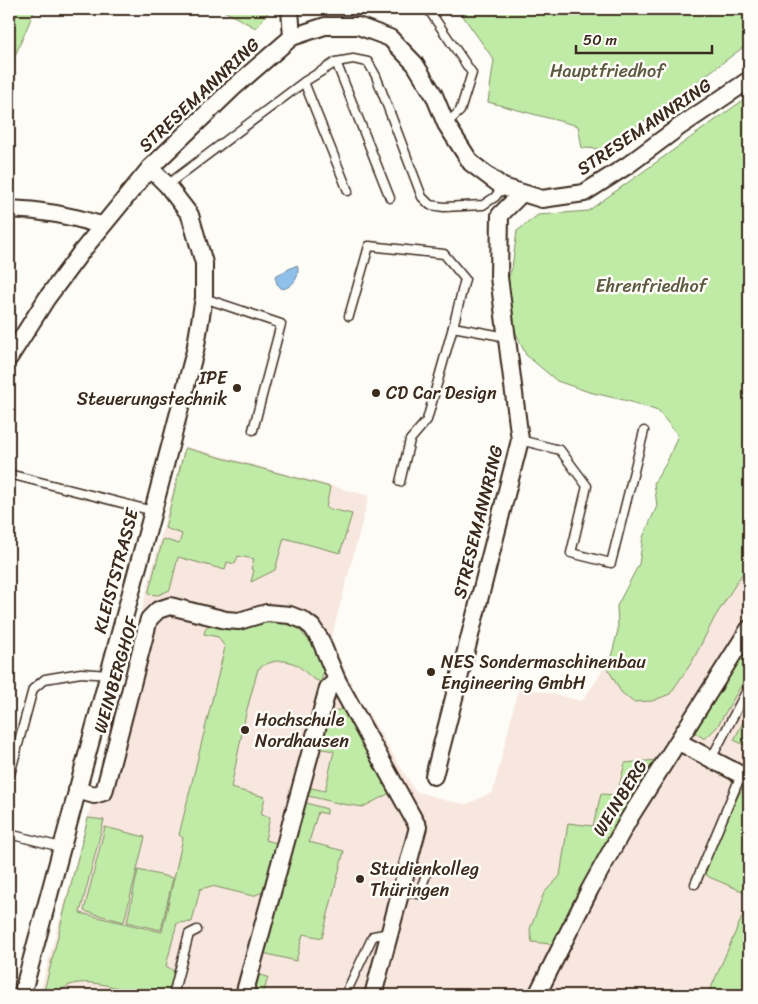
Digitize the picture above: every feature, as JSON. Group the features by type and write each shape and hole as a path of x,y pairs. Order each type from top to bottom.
{"street":[{"path":"290,9 292,37"},
{"name":"STRESEMANNRING","path":"9,358 47,298 101,225 150,168 233,88 292,37 325,26 358,26 390,38 415,64 434,95 446,124 471,163 503,188 542,199 584,192 628,165 679,127 749,80"},
{"name":"KLEISTSTRASSE","path":"22,995 153,512 194,351 204,298 204,263 190,215 150,168"},
{"name":"STRESEMANNRING","path":"434,776 520,440 499,277 500,215 521,194"},
{"path":"9,209 68,217 101,225"},
{"name":"WEINBERGHOF","path":"77,790 94,795 104,792 149,619 158,610 170,606 226,620 239,621 266,613 290,615 303,620 312,627 320,639 337,680 418,827 373,995"},
{"name":"WEINBERG","path":"537,995 590,889 630,817 749,629"},
{"path":"244,995 328,688 337,680"},
{"path":"679,742 745,777"}],"lane":[{"path":"428,9 472,73 460,111 446,124"},
{"path":"166,185 304,82 336,62 353,59 368,62 376,76 422,197 430,205 444,207 483,205 495,198 503,188"},
{"path":"336,62 390,198"},
{"path":"304,82 348,192"},
{"path":"349,316 369,246 444,254 465,279 427,420 410,440 400,482"},
{"path":"204,298 281,324 253,430"},
{"path":"453,326 507,337"},
{"path":"520,440 560,450 576,471 587,486 571,552 611,562 644,431"},
{"path":"9,474 153,512"},
{"path":"9,778 33,689 45,678 81,673 109,675"},
{"path":"711,759 749,686"},
{"path":"694,884 745,777"},
{"path":"9,834 61,848"},
{"path":"401,892 420,894 427,872"},
{"path":"173,995 189,934 197,930"},
{"path":"345,995 373,936 390,933"}],"shaded area":[{"name":"Hochschule Nordhausen","path":"749,443 749,995 39,995 94,795 184,446 369,496 331,639 353,688 415,791 448,801 467,804 493,792 519,686 582,701 597,680 668,547"}],"green space":[{"path":"9,9 35,9 9,70"},
{"path":"220,9 271,9 256,28"},
{"name":"Hauptfriedhof","path":"458,9 749,9 749,43 607,149 582,148 578,126 488,102 494,60"},
{"name":"Ehrenfriedhof","path":"749,96 749,563 715,617 692,662 670,694 652,701 633,702 621,692 608,669 618,630 617,606 639,564 643,537 657,506 654,483 667,462 678,435 658,411 557,381 526,355 512,325 508,279 512,268 517,231 538,215 588,211"},
{"path":"185,448 330,487 326,508 352,514 340,553 284,538 275,570 251,582 254,570 251,569 254,559 238,556 235,564 227,562 225,570 178,557 170,590 158,595 148,594 163,539 179,544 182,534 165,528"},
{"path":"269,621 282,622 298,628 312,644 324,669 321,682 313,679 299,666 290,662 276,661 262,666 258,669 246,713 231,788 265,797 261,815 270,817 265,840 281,844 268,890 253,896 212,886 200,889 192,922 177,923 166,966 174,971 168,995 124,995 125,990 99,984 80,983 64,989 59,995 43,995 88,818 104,820 80,913 162,932 183,838 179,835 225,647 218,637 204,634 205,630 209,625 239,629"},
{"path":"749,640 749,672 717,727 705,739 690,730"},
{"path":"342,709 352,718 390,793 363,807 304,795 307,787 325,791 334,751 317,748 321,728 330,714"},
{"path":"745,718 749,719 749,747 734,740"},
{"path":"657,760 639,788 596,866 562,934 551,944 532,942 530,929 544,893 560,876 568,823 593,826 601,794 617,795 625,763"},
{"path":"743,787 749,791 749,894 709,877 703,872 723,825"},
{"path":"303,802 327,809 327,814 318,812 309,842 344,851 322,938 303,934 296,961 263,953"},
{"path":"105,827 145,837 124,922 84,911"},
{"path":"138,870 173,878 161,930 127,922"},
{"path":"749,901 749,995 708,995"},
{"path":"256,974 268,977 263,995 251,995"}],"water":[{"path":"297,265 297,277 290,286 282,289 277,284 275,276"}],"place":[{"name":"IPE Steuerungstechnik","path":"237,388"},
{"name":"CD Car Design","path":"376,393"},
{"name":"NES Sondermaschinenbau Engineering GmbH","path":"431,672"},
{"name":"Hochschule Nordhausen","path":"245,730"},
{"name":"Studienkolleg Thüringen","path":"360,879"}]}
